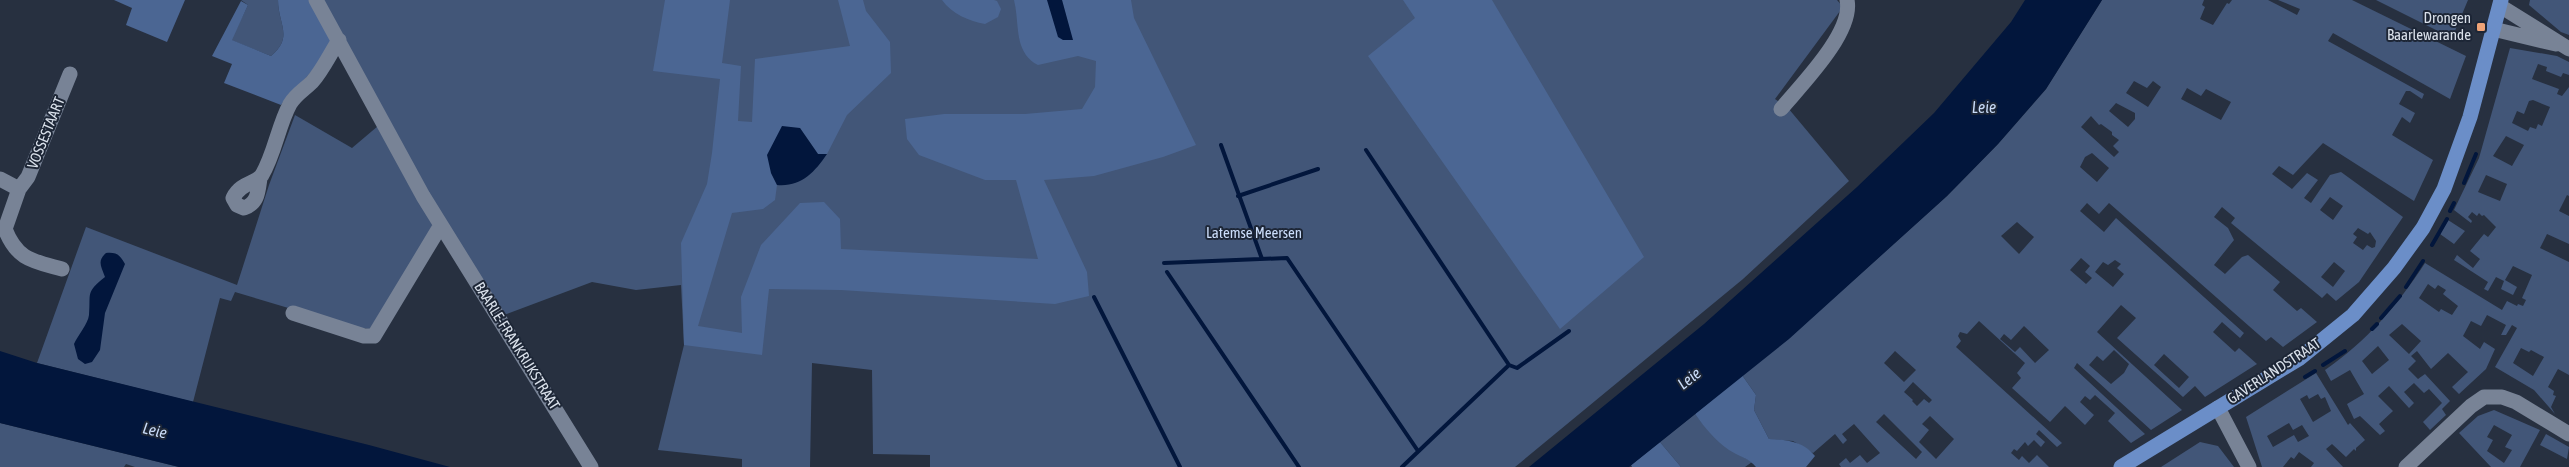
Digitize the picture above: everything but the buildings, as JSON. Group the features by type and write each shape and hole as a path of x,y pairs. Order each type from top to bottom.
{"main road":[{"name":"GAVERLANDSTRAAT","path":"2121,467 2300,358 2353,315 2394,268 2423,228 2444,189 2470,117 2500,3"}],"street":[{"name":"BAARLE-FRANKRIJKSTRAAT","path":"316,0 393,143 441,225 591,467"},
{"path":"1781,109 1824,56 1843,27 1847,19 1847,0"},
{"path":"2500,3 2563,46"},
{"path":"2493,29 2563,46"},
{"path":"260,178 272,157 290,105 298,92 311,83 339,40"},
{"name":"VOSSESTAART","path":"62,269 27,260 21,256 8,237 6,223 19,189 28,177 70,74"},
{"path":"0,179 19,189"},
{"path":"294,313 364,336 374,336 441,225"},
{"path":"2406,467 2471,406 2484,397 2502,396 2516,402 2569,434"},
{"path":"2218,408 2250,467"}],"green space":[{"path":"241,0 278,0 283,36 282,43 271,56 231,40 248,5"},
{"name":"Latemse Meersen","path":"319,0 1837,0 1843,7 1775,99 1788,108 1849,181 1743,279 1515,467 930,467 930,455 873,454 872,370 812,363 810,467 742,467 742,459 658,450 684,345 681,285 636,290 592,282 504,315 443,223"},
{"path":"2102,0 2204,0 2202,5 2205,7 2200,19 2213,25 2227,3 2229,4 2232,0 2268,0 2297,15 2300,9 2278,0 2352,0 2466,56 2450,99 2333,33 2328,41 2424,94 2422,99 2410,91 2406,91 2399,104 2415,113 2410,123 2402,117 2392,135 2433,160 2414,201 2323,143 2293,175 2279,166 2272,174 2292,189 2307,173 2318,180 2304,198 2311,203 2330,175 2341,172 2403,217 2359,282 2336,301 2327,293 2322,298 2231,223 2235,218 2222,207 2214,217 2228,228 2234,240 2214,265 2225,274 2242,257 2248,255 2280,282 2273,290 2297,311 2301,308 2317,322 2283,347 2271,337 2266,341 2109,203 2099,214 2087,203 2080,211 2104,232 2116,218 2244,333 2240,338 2222,322 2213,332 2235,352 2239,348 2257,364 2205,397 2195,386 2183,397 2117,338 2136,318 2121,305 2097,332 2182,410 2151,430 2077,363 2074,368 2145,434 2131,443 2108,421 2115,413 2095,395 2090,400 2085,396 2080,402 2094,415 2085,425 2065,406 2050,422 2012,388 2021,378 2017,373 2025,363 1979,321 1967,334 1960,332 1958,336 1961,341 1956,347 2062,443 2057,447 2039,430 2036,434 2045,442 2041,447 2034,440 2028,446 2025,442 2017,451 2014,449 2011,453 2019,460 2022,456 2029,463 2037,455 2049,467 1841,467 1839,464 1846,458 1850,463 1860,455 1867,463 1880,453 1854,424 1842,434 1847,440 1843,444 1835,434 1813,453 1793,441 1769,439 1754,410 1756,395 1742,375 1789,338 1947,196 1998,144 2046,89","holes":["2134,81 2147,88 2153,81 2161,87 2148,107 2126,93","2187,88 2201,96 2206,89 2231,102 2221,120 2181,99","2116,103 2135,113 2135,119 2128,127 2109,111","2091,116 2099,125 2101,124 2112,132 2112,135 2119,140 2113,146 2119,152 2114,157 2081,127","2092,153 2109,168 2097,182 2080,167 2085,157","2330,197 2343,206 2333,220 2320,210","2017,222 2034,237 2019,254 2001,236","2358,228 2368,234 2370,232 2376,241 2375,247 2372,248 2367,245 2363,250 2353,243 2357,237 2353,234","2081,258 2090,266 2085,272 2092,278 2086,284 2070,270","2115,260 2121,264 2117,268 2124,274 2113,287 2095,272 2103,262 2108,265","2334,262 2345,271 2333,287 2321,277","2024,326 2049,350 2035,363 2020,347 2015,352 2000,339 2004,334 2011,340","2114,350 2129,364 2124,373 2111,384 2089,365 2097,356 2103,361","1895,351 1916,370 1904,382 1884,363","2164,354 2189,377 2179,388 2154,365","1913,382 1932,400 1929,403 1924,399 1917,406 1904,392","1884,414 1922,452 1916,459 1876,422","1930,416 1954,439 1936,459 1919,442 1929,430 1922,424"]},
{"path":"2376,0 2468,0 2452,38"},
{"path":"2530,0 2569,0 2569,35 2561,32 2529,5"},
{"path":"2510,48 2557,56 2569,62 2569,75 2563,73 2561,77 2546,71 2547,67 2538,64 2532,79 2559,89 2557,94 2562,96 2569,87 2569,196 2567,195 2559,211 2569,216 2569,244 2547,234 2540,248 2569,262 2569,375 2558,369 2548,387 2554,391 2553,395 2556,396 2551,407 2555,414 2534,390 2495,367 2517,328 2512,325 2506,335 2501,335 2506,325 2487,315 2481,326 2471,321 2463,336 2480,349 2484,342 2495,349 2486,369 2459,394 2452,387 2468,372 2448,353 2431,369 2417,351 2411,356 2416,361 2408,369 2418,379 2425,374 2450,401 2442,409 2446,415 2430,430 2423,422 2442,403 2429,389 2424,393 2414,383 2404,392 2414,403 2409,408 2389,386 2378,396 2393,411 2379,424 2385,431 2380,435 2360,416 2354,419 2347,404 2364,394 2350,370 2331,381 2325,370 2368,335 2392,308 2425,263 2502,310 2507,301 2517,306 2518,304 2523,306 2526,300 2522,298 2532,275 2513,266 2505,280 2517,287 2513,295 2501,289 2504,281 2496,277 2488,291 2484,289 2488,282 2454,260 2457,255 2473,268 2480,259 2470,251 2484,234 2488,237 2496,227 2484,215 2482,216 2479,213 2477,216 2472,212 2468,217 2472,221 2471,223 2454,210 2479,158","holes":["2533,100 2550,107 2542,126 2538,124 2536,129 2530,127 2528,131 2512,123 2517,111 2524,114 2529,101","2506,136 2524,145 2512,166 2493,156","2486,175 2507,184 2500,201 2478,192","2428,284 2435,289 2438,285 2446,290 2443,294 2458,306 2452,315 2441,309 2439,312 2419,298","2402,324 2421,341 2409,354 2389,335","2378,346 2389,360 2372,374 2362,361","2521,348 2529,352 2531,350 2544,357 2533,376 2513,363"]},
{"path":"295,115 352,148 378,126 431,219 433,228 370,329 352,327 235,292 231,301 220,298 193,402 37,363 86,227 237,285 269,185"},
{"path":"2448,220 2465,231 2454,244 2440,234"},
{"path":"2316,373 2348,425 2350,423 2365,440 2356,448 2356,451 2354,449 2346,457 2332,444 2326,449 2343,467 2311,467 2314,463 2299,452 2294,459 2291,457 2283,467 2262,467 2246,417","holes":["2318,394 2321,399 2325,397 2331,411 2313,422 2300,399 2307,395 2309,399","2289,423 2293,430 2302,425 2309,436 2298,442 2294,435 2273,447 2267,436"]},
{"path":"2494,410 2540,430 2520,467 2491,467 2459,433 2478,416","holes":["2494,425 2512,435 2505,447 2512,450 2504,463 2487,451 2493,440 2487,437"]},
{"path":"1695,414 1720,441 1752,462 1745,467 1681,467 1660,442"},
{"path":"0,423 179,467 135,467 126,464 124,467 0,467"},
{"path":"2546,434 2569,447 2567,459 2540,445"},
{"path":"2200,442 2218,446 2234,467 2161,467"}],"shaded area":[{"path":"114,0 185,0 167,42 126,25 132,8"},
{"path":"278,0 311,0 330,38 329,45 319,63 281,105 224,83 232,64 212,56 241,1 248,5 232,40 271,56 282,43 283,36"},
{"path":"665,0 730,0 722,63 741,66 738,121 752,122 755,59 850,46 838,0 863,0 866,11 890,42 891,73 847,115 827,154 818,154 800,128 771,173 777,185 775,200 763,209 732,213 698,326 742,333 741,297 761,245 800,203 824,202 840,219 841,249 1038,259 1016,180 985,180 919,155 907,139 905,119 944,114 1025,114 1082,109 1095,87 1096,61 1078,56 1038,65 1030,59 1021,45 1014,0 1047,0 1072,39 1062,0 1131,0 1134,18 1196,145 1163,157 1094,176 1044,180 1087,272 1089,296 1055,304 841,290 769,289 762,355 684,345 681,243 707,184 720,79 653,71"},
{"path":"942,0 994,0 997,1 1001,9 998,17 985,24 961,16"},
{"path":"1403,0 1492,0 1644,257 1560,329 1368,56 1415,18"},
{"path":"1742,375 1756,395 1754,410 1769,439 1794,442 1805,447 1815,456 1806,467 1756,467 1750,461 1729,450 1719,442 1695,414"},
{"path":"1660,442 1681,467 1632,467 1631,465"}],"water":[{"path":"1047,0 1062,0 1073,40 1063,40 1058,37"},
{"name":"Leie","path":"2025,0 2102,0 2046,89 1998,144 1947,196 1789,339 1629,467 1529,467 1704,324 1857,187 1934,113 2011,22"},
{"path":"782,126 800,128 818,154 827,154 812,173 800,181 793,184 777,185 771,173 767,155"},
{"path":"106,253 118,255 125,264 105,313 100,350 92,362 85,364 78,359 74,344 85,326 89,315 90,294 94,287 105,277 101,267 101,259"},
{"name":"Leie","path":"0,351 37,363 369,445 450,467 179,467 0,423"}],"waterway":[{"path":"1221,145 1262,259"},
{"path":"1366,150 1509,365"},
{"path":"2464,183 2476,154"},
{"path":"1238,196 1318,169"},
{"path":"2450,211 2454,203"},
{"path":"2432,245 2447,219"},
{"path":"1164,263 1287,258 1418,451"},
{"path":"2406,287 2423,261"},
{"path":"1167,272 1299,467"},
{"path":"2381,318 2400,296"},
{"path":"1094,297 1180,467"},
{"path":"2372,329 2377,324"},
{"path":"1402,467 1509,365 1517,368 1569,331"},
{"path":"2323,365 2345,351"},
{"path":"2305,377 2315,371"}],"place":[{"name":"Drongen Baarlewarande","path":"2481,27"}]}
